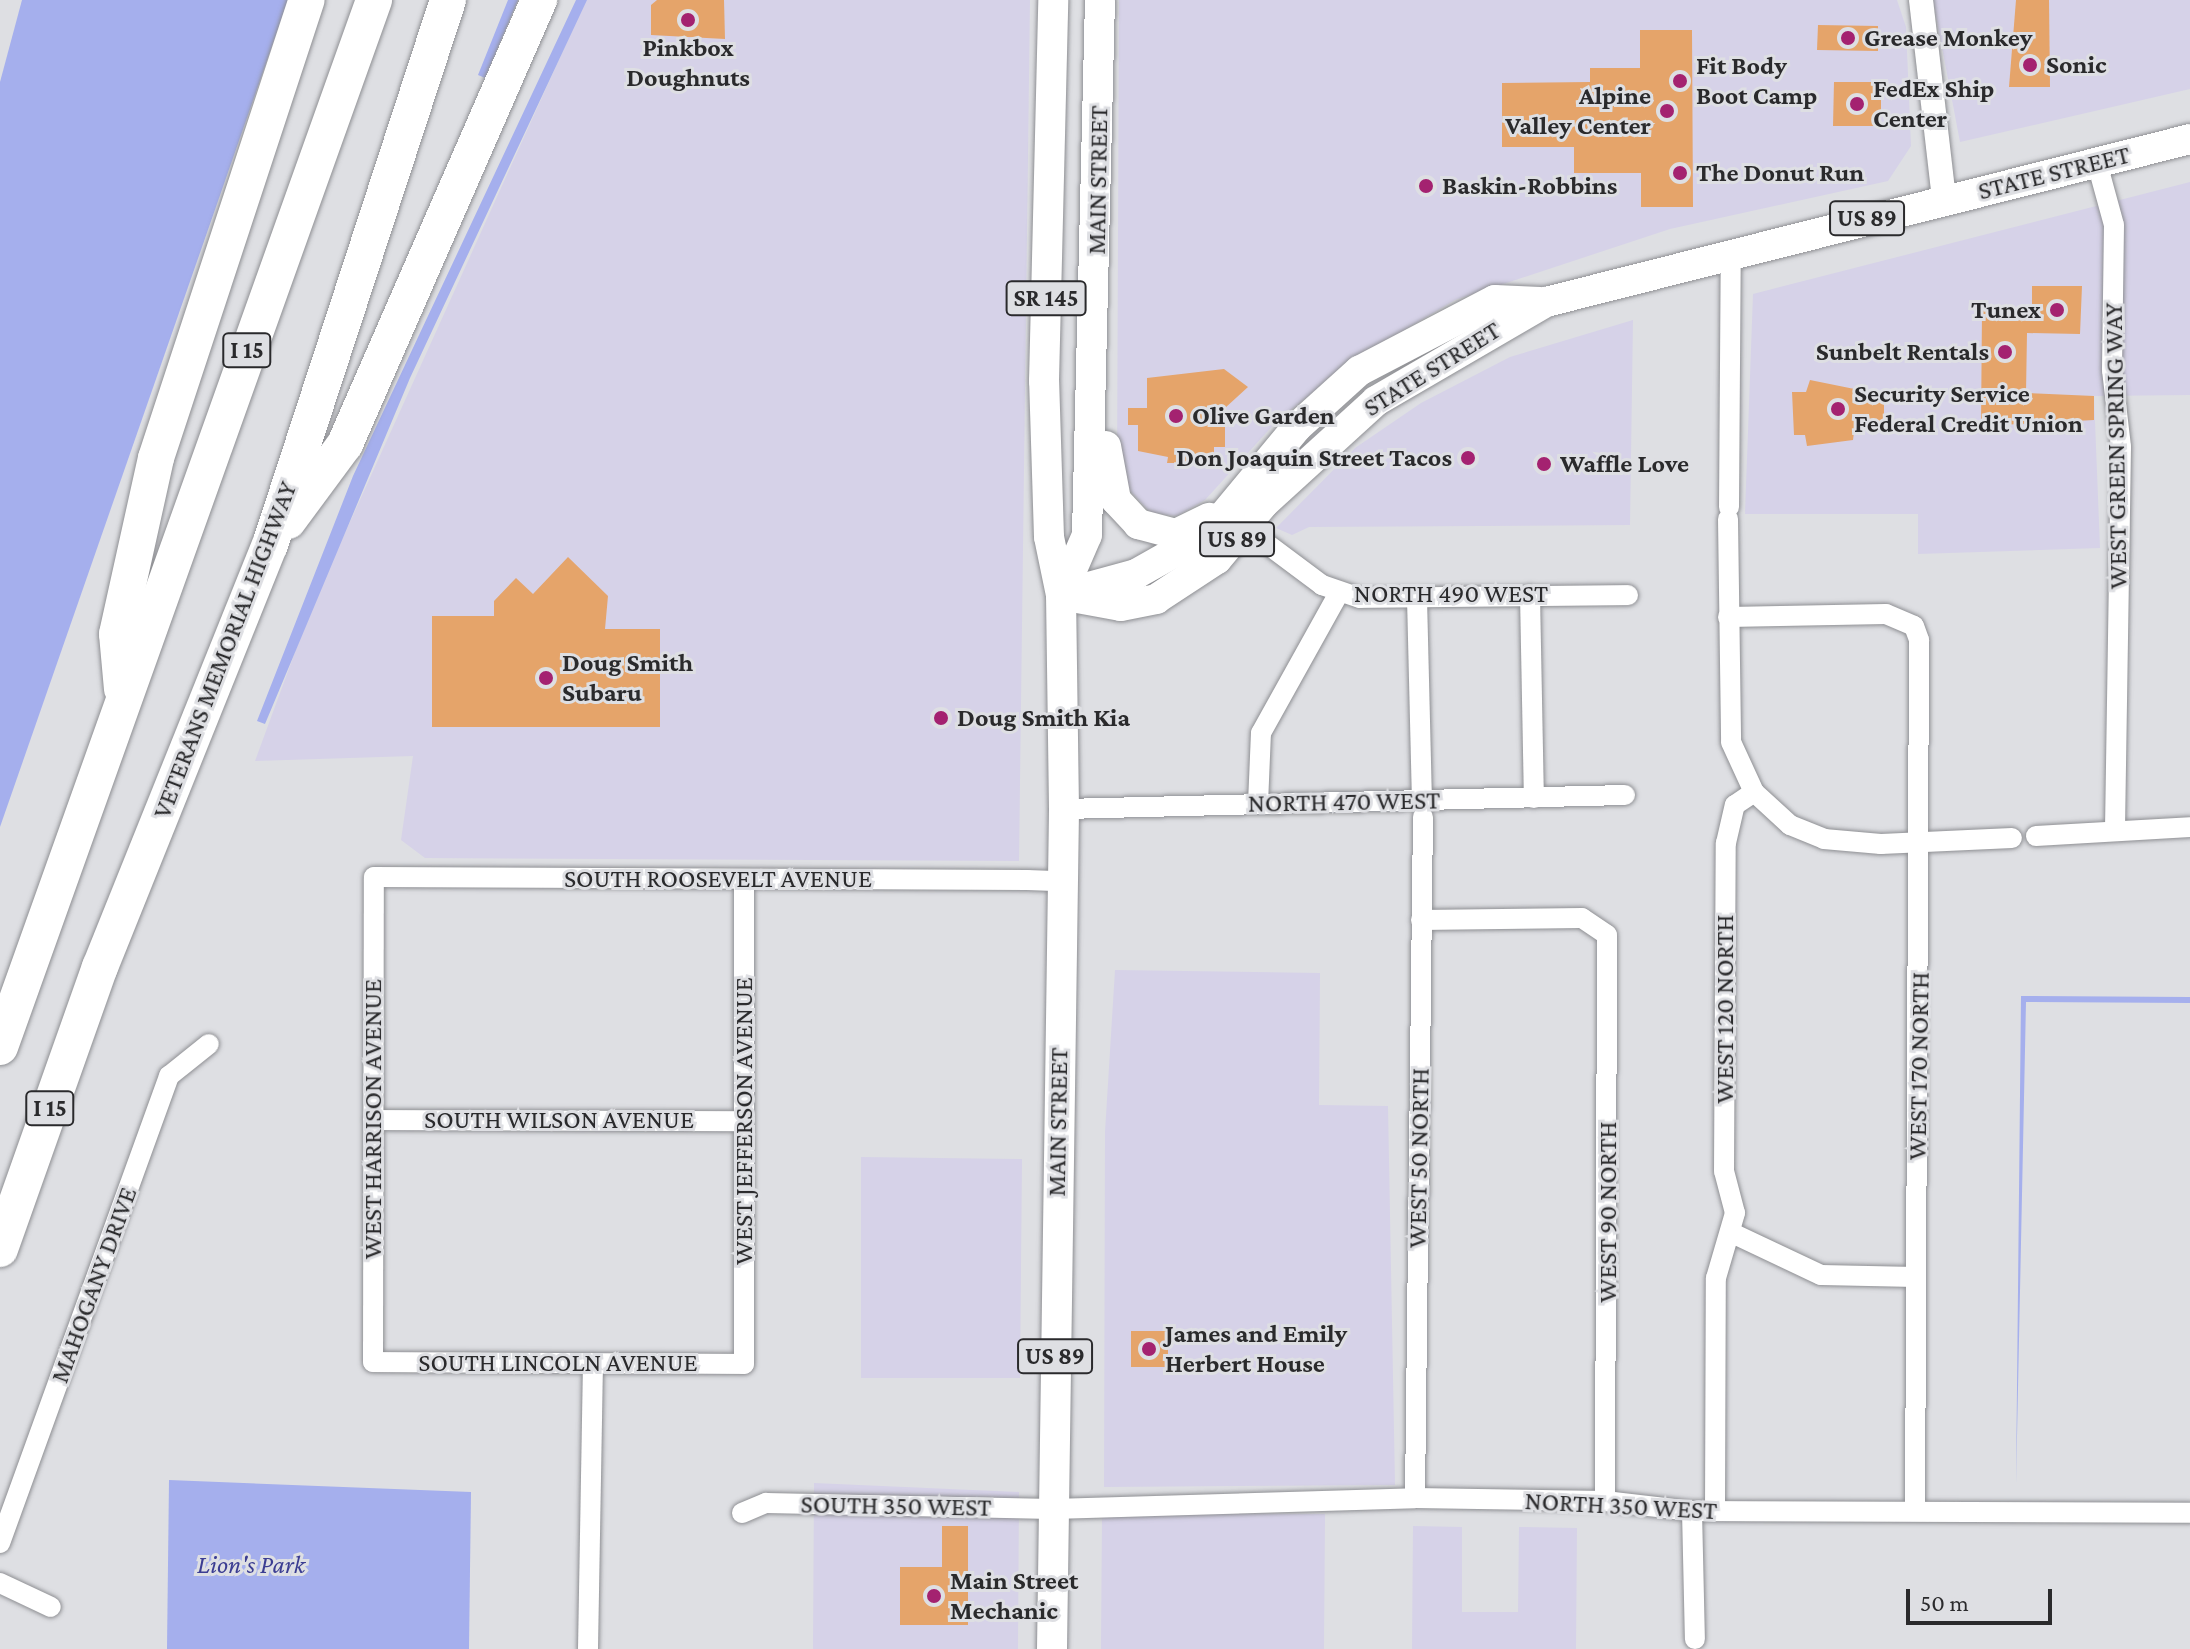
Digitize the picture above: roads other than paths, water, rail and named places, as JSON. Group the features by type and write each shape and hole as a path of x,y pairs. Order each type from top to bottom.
{"highway":[{"path":"124,701 117,634 156,458 307,0"},
{"name":"I 15","path":"0,1047 374,0"},
{"name":"VETERANS MEMORIAL HIGHWAY","path":"0,1249 100,967 270,545 448,0"},
{"path":"270,545 345,444 539,0"}],"main road":[{"name":"MAIN STREET","path":"1052,1649 1064,809 1061,595 1049,537 1044,381 1053,0"},
{"name":"MAIN STREET","path":"1061,595 1087,535 1096,350 1100,0"},
{"name":"STATE STREET","path":"1061,595 1121,606 1156,599 1217,559 1247,529 1264,503 1376,401 1546,302 1731,252 2190,139"},
{"name":"STATE STREET","path":"1231,502 1335,390 1467,311 1495,300 1546,302"},
{"name":"US 89","path":"1096,350 1106,384 1109,481 1126,514 1176,534 1231,502"},
{"name":"US 89","path":"1061,595 1184,552 1231,502"}],"street":[{"path":"1921,0 1944,199"},
{"name":"WEST GREEN SPRING WAY","path":"2097,163 2114,225 2112,370 2121,447 2115,827"},
{"path":"1731,252 1728,617 1731,742 1754,792 1790,825 1824,839 1922,843 2012,838"},
{"name":"NORTH 490 WEST","path":"1247,529 1339,593 1417,598 1628,595"},
{"path":"1258,804 1261,733 1339,593"},
{"path":"1530,595 1534,798"},
{"name":"WEST 50 NORTH","path":"1415,1498 1422,809 1417,598"},
{"name":"WEST 170 NORTH","path":"1728,617 1886,614 1914,626 1923,667 1915,1508"},
{"name":"WEST 120 NORTH","path":"1715,1511 1716,1278 1732,1233 1724,1171 1726,843 1735,805 1754,792"},
{"name":"NORTH 470 WEST","path":"1064,809 1258,804 1422,809 1534,798 1625,795"},
{"path":"2036,836 2115,827 2190,827"},
{"name":"SOUTH ROOSEVELT AVENUE","path":"374,877 1061,881"},
{"name":"WEST HARRISON AVENUE","path":"373,1362 374,877"},
{"name":"WEST JEFFERSON AVENUE","path":"744,879 744,1364"},
{"name":"WEST 90 NORTH","path":"1421,920 1582,918 1602,925 1610,946 1605,1501"},
{"name":"MAHOGANY DRIVE","path":"0,1543 169,1076 209,1044"},
{"name":"SOUTH WILSON AVENUE","path":"373,1120 744,1121"},
{"path":"1732,1233 1821,1275 1916,1277"},
{"name":"SOUTH LINCOLN AVENUE","path":"373,1362 744,1364"},
{"path":"588,1649 593,1363"},
{"name":"NORTH 350 WEST","path":"1053,1509 1415,1498 1605,1501 1692,1511 1915,1508 2190,1513"},
{"name":"SOUTH 350 WEST","path":"742,1513 766,1503 1053,1509"},
{"path":"1692,1511 1695,1639"},
{"path":"0,1583 51,1607"}],"place":[{"name":"Pinkbox Doughnuts","path":"688,20"},
{"name":"Grease Monkey","path":"1848,38"},
{"name":"Sonic","path":"2030,65"},
{"name":"Fit Body Boot Camp","path":"1680,81"},
{"name":"FedEx Ship Center","path":"1857,104"},
{"name":"Alpine Valley Center","path":"1667,111"},
{"name":"The Donut Run","path":"1680,173"},
{"name":"Baskin-Robbins","path":"1426,186"},
{"name":"Tunex","path":"2057,310"},
{"name":"Sunbelt Rentals","path":"2005,352"},
{"name":"Security Service Federal Credit Union","path":"1838,409"},
{"name":"Olive Garden","path":"1176,416"},
{"name":"Don Joaquin Street Tacos","path":"1468,458"},
{"name":"Waffle Love","path":"1544,464"},
{"name":"Doug Smith Subaru","path":"546,678"},
{"name":"Doug Smith Kia","path":"941,718"},
{"name":"James and Emily Herbert House","path":"1149,1349"},
{"name":"Main Street Mechanic","path":"934,1596"}],"park label":[{"name":"Lion's Park","path":"251,1565"}]}
